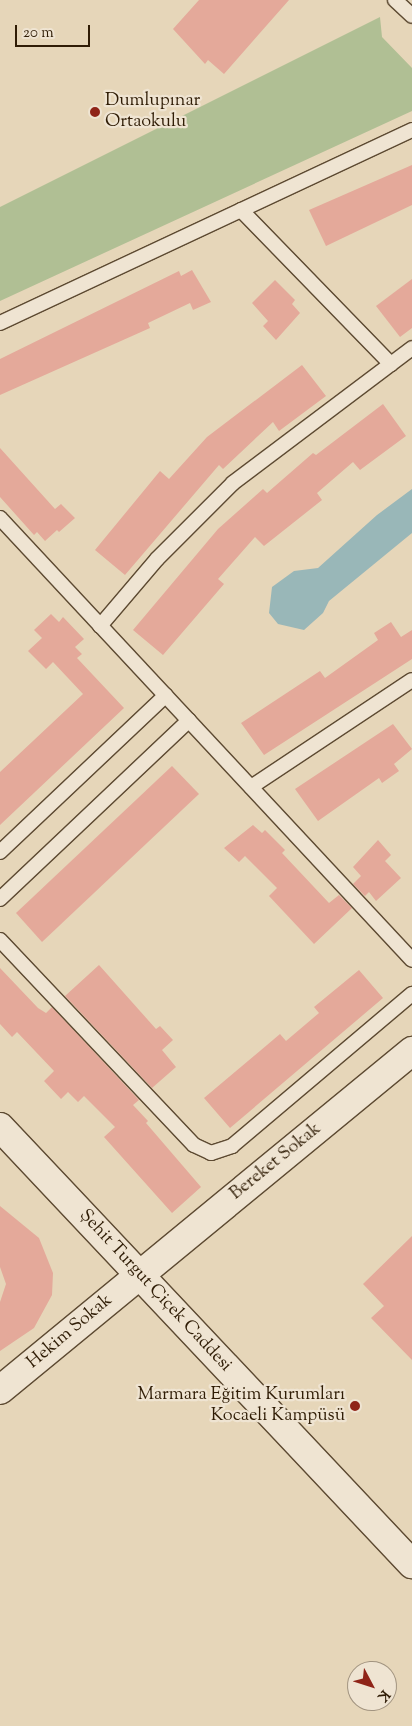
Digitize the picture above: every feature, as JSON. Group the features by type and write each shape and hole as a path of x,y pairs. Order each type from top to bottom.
{"street":[{"name":"Bereket Sokak","path":"139,1273 412,1050"},
{"name":"Şehit Turgut Çiçek Caddesi","path":"0,1127 412,1564"},
{"name":"Hekim Sokak","path":"0,1390 139,1273"}],"lane":[{"path":"395,0 412,16"},
{"path":"0,323 412,130"},
{"path":"241,210 391,364"},
{"path":"100,626 164,552 232,483 412,348"},
{"path":"0,518 412,960"},
{"path":"251,787 412,680"},
{"path":"0,852 166,695"},
{"path":"0,899 189,720"},
{"path":"0,940 194,1145 211,1154 232,1146 412,994"}],"green space":[{"path":"380,17 382,37 412,68 412,111 0,301 0,207"}],"water":[{"path":"412,489 412,533 329,601 323,613 304,630 278,624 269,613 272,587 294,571 318,568 377,515"}],"building":[{"path":"199,0 289,0 224,74 208,60 205,64 173,29"},
{"path":"412,165 412,205 326,246 309,210"},
{"path":"192,270 211,302 193,310 190,303 148,323 150,328 0,395 0,359 179,271 181,276"},
{"path":"412,279 412,328 400,337 376,306"},
{"path":"275,280 295,300 292,304 300,313 276,340 263,326 268,321 252,303"},
{"path":"302,365 326,396 279,431 273,422 223,469 219,465 125,575 95,550 160,471 169,479 207,437"},
{"path":"383,404 406,436 360,470 353,462 317,493 322,500 264,546 255,537 218,579 224,584 163,655 133,630 218,529 263,489 267,493 313,453 316,455"},
{"path":"0,448 55,509 61,504 75,518 45,541 37,532 34,535 0,497"},
{"path":"51,614 59,622 63,617 84,639 75,647 82,654 77,658 124,708 0,825 0,772 83,694 53,662 46,669 28,651 42,638 34,630"},
{"path":"391,622 401,637 412,630 412,659 264,755 241,723 320,671 325,678 378,640 374,633"},
{"path":"393,724 412,749 394,764 399,771 382,783 379,778 318,821 295,789"},
{"path":"172,766 199,794 42,942 16,913"},
{"path":"253,825 262,833 265,830 285,850 282,853 329,903 339,895 352,908 314,944 269,896 277,888 245,856 239,862 224,848"},
{"path":"378,840 391,855 385,861 401,878 376,901 369,892 365,896 353,884 361,876 353,867"},
{"path":"99,965 156,1029 160,1026 173,1040 162,1050 176,1067 152,1088 65,996"},
{"path":"0,968 38,1008 46,1013 52,1007 139,1100 133,1105 201,1187 172,1213 104,1137 115,1127 84,1096 78,1102 68,1092 61,1099 44,1081 54,1071 17,1032 12,1037 0,1024"},
{"path":"359,970 383,998 230,1128 204,1098 280,1034 286,1041 319,1013 314,1007"},
{"path":"0,1206 39,1238 53,1273 52,1295 34,1328 0,1351 0,1302 6,1284 0,1267"},
{"path":"412,1236 412,1360 371,1318 384,1306 363,1284"}],"place":[{"name":"Dumlupınar Ortaokulu","path":"95,112"},
{"name":"Marmara Eğitim Kurumları Kocaeli Kampüsü","path":"355,1406"}]}
